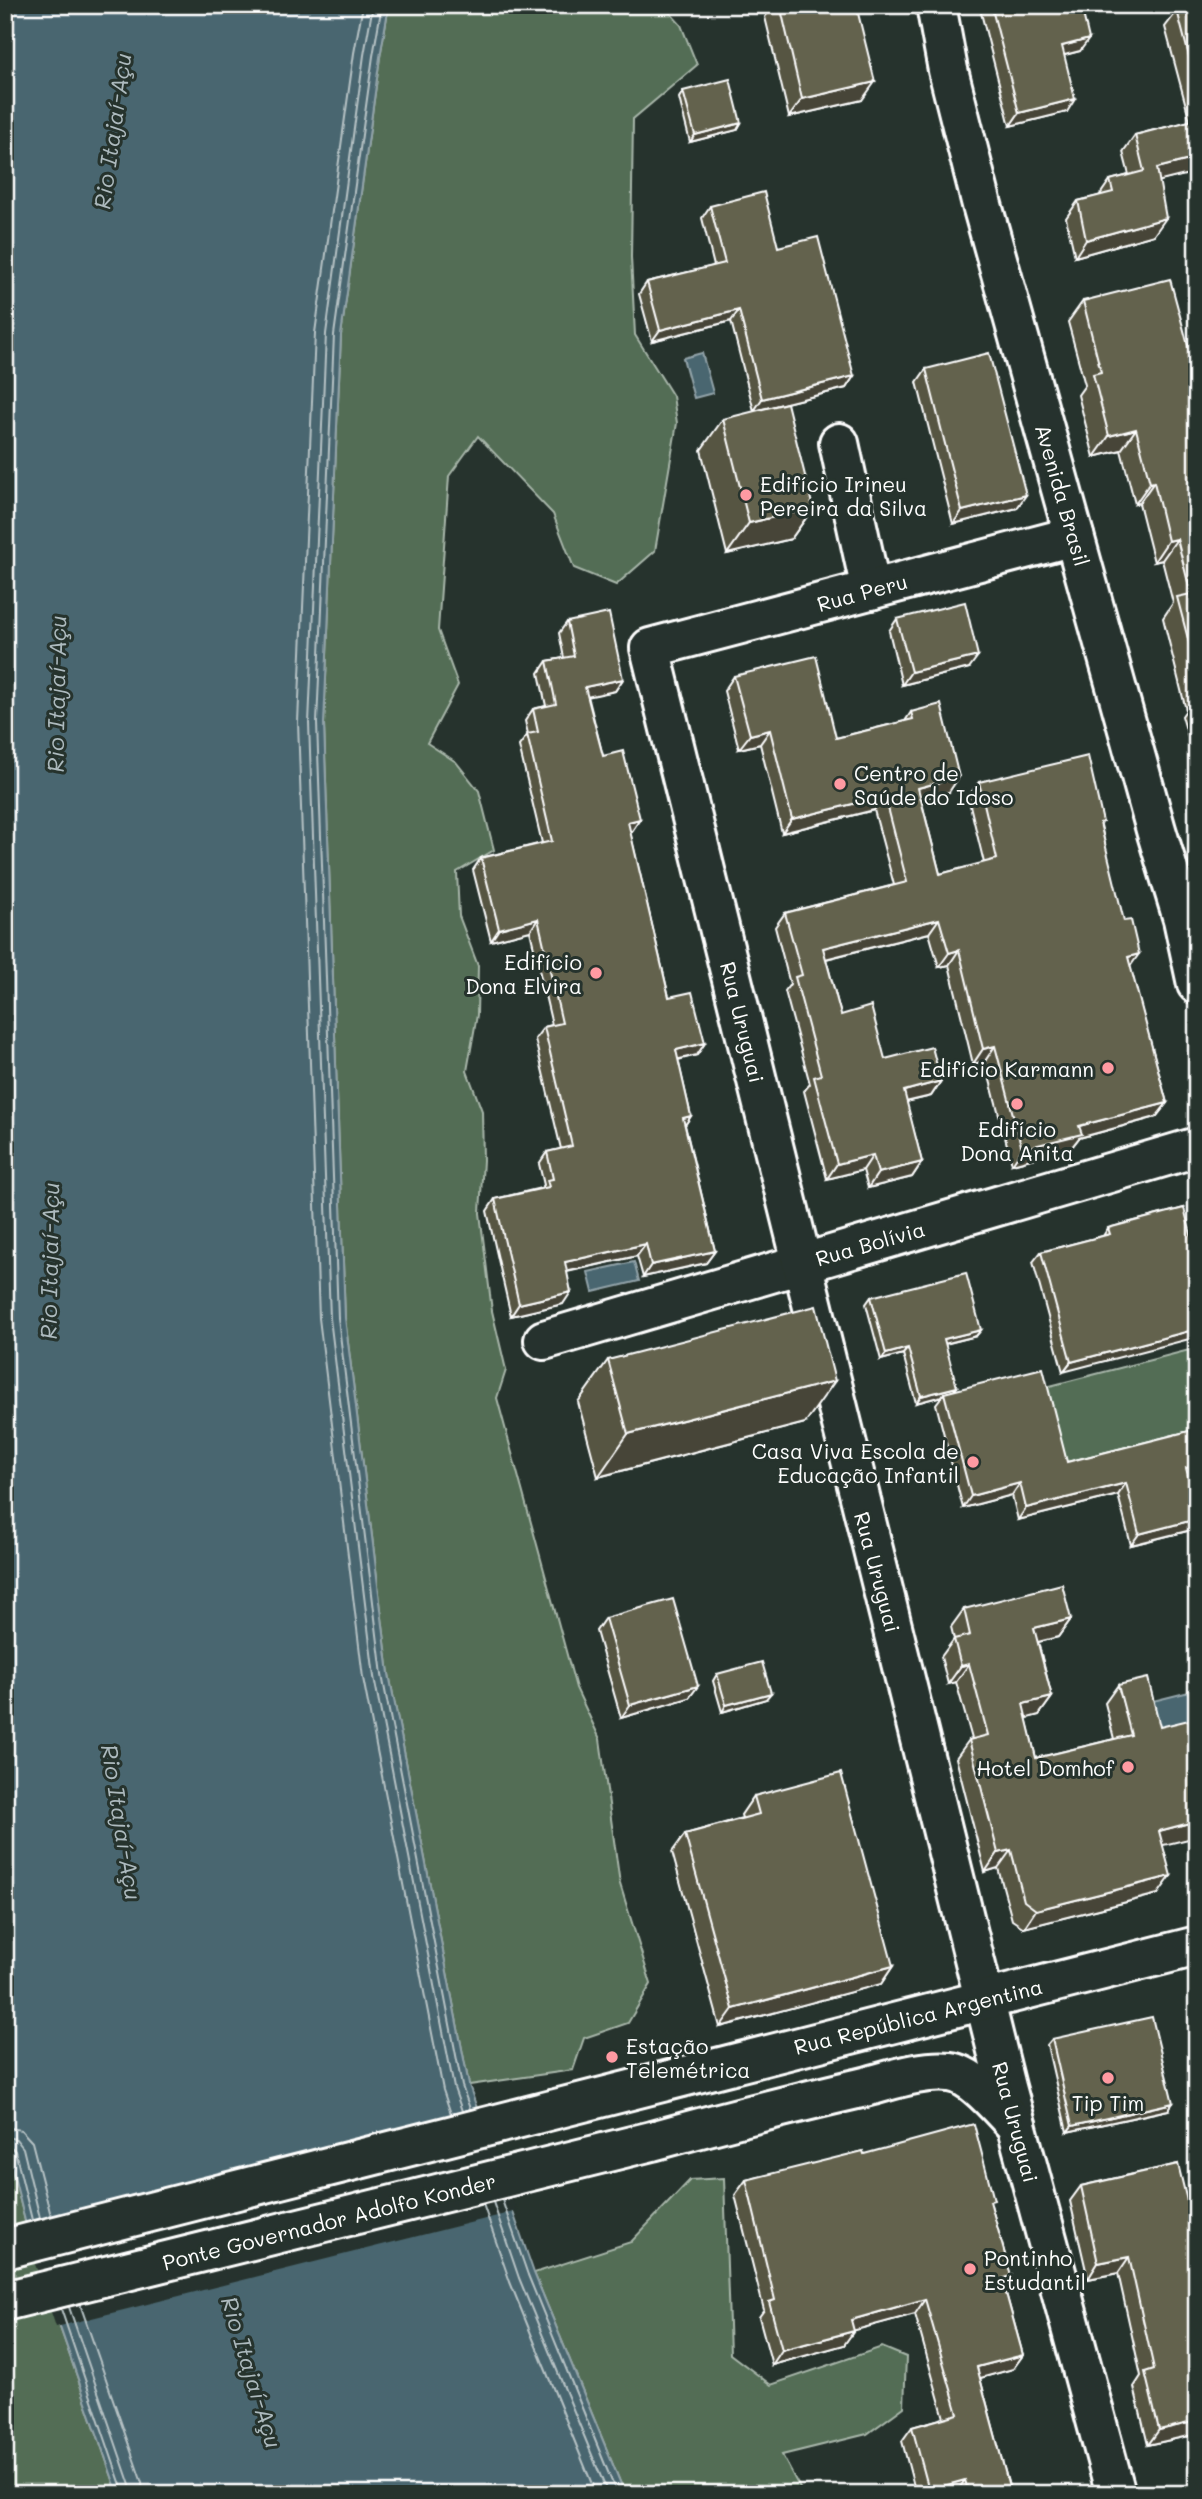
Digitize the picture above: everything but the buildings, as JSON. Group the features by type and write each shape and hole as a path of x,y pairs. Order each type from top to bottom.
{"main road":[{"name":"Avenida Brasil","path":"936,5 967,149 1183,919 1197,984"},
{"path":"838,443 871,590"},
{"name":"Rua Peru","path":"650,648 1074,536"},
{"name":"Rua Uruguai","path":"650,648 985,1999 1116,2494"},
{"path":"1156,830 1197,901"},
{"name":"Rua Bolívia","path":"544,1340 1197,1147"},
{"name":"Rua República Argentina","path":"5,2249 1197,1946"},
{"name":"Ponte Governador Adolfo Konder","path":"5,2301 905,2077 951,2072 967,2078 1018,2127"}],"green space":[{"path":"389,5 663,5 681,25 697,65 633,119 631,257 635,335 673,396 677,423 655,551 616,585 574,568 553,514 478,436 449,476 438,630 458,685 427,743 456,762 479,791 494,850 457,872 459,916 478,966 477,1015 467,1071 482,1111 480,1213 492,1311 506,1370 497,1398 576,1688 600,1739 620,1884 651,1984 628,2023 584,2038 573,2070 469,2085 389,1674 345,1318 324,724 341,335"},
{"path":"1197,1348 1197,1434 1064,1469 1042,1388"},
{"path":"5,2140 30,2241 118,2494 5,2494"},
{"path":"724,2178 730,2354 771,2385 882,2347 906,2357 904,2407 867,2434 782,2455 803,2494 625,2494 534,2273 631,2242 690,2180"}],"water":[{"name":"Rio Itajaí-Açu","path":"5,5 389,5 341,335 324,724 345,1318 389,1674 469,2085 534,2273 625,2494 118,2494 30,2241 5,2140"},
{"path":"702,353 713,393 694,398 683,358"},
{"path":"634,1262 639,1281 593,1292 588,1272"},
{"path":"1197,1690 1197,1722 1153,1733 1145,1703"}],"pier":[{"path":"480,2107 517,2211 56,2327 22,2225"}],"place":[{"name":"Edifício Irineu Pereira da Silva","path":"746,495"},
{"name":"Centro de Saúde do Idoso","path":"840,784"},
{"name":"Edifício Dona Elvira","path":"596,973"},
{"name":"Edifício Karmann","path":"1108,1068"},
{"name":"Edifício Dona Anita","path":"1017,1104"},
{"name":"Casa Viva Escola de Educação Infantil","path":"973,1462"},
{"name":"Hotel Domhof","path":"1128,1767"},
{"name":"Estação Telemétrica","path":"612,2057"},
{"name":"Tip Tim","path":"1108,2078"},
{"name":"Pontinho Estudantil","path":"970,2269"}]}
